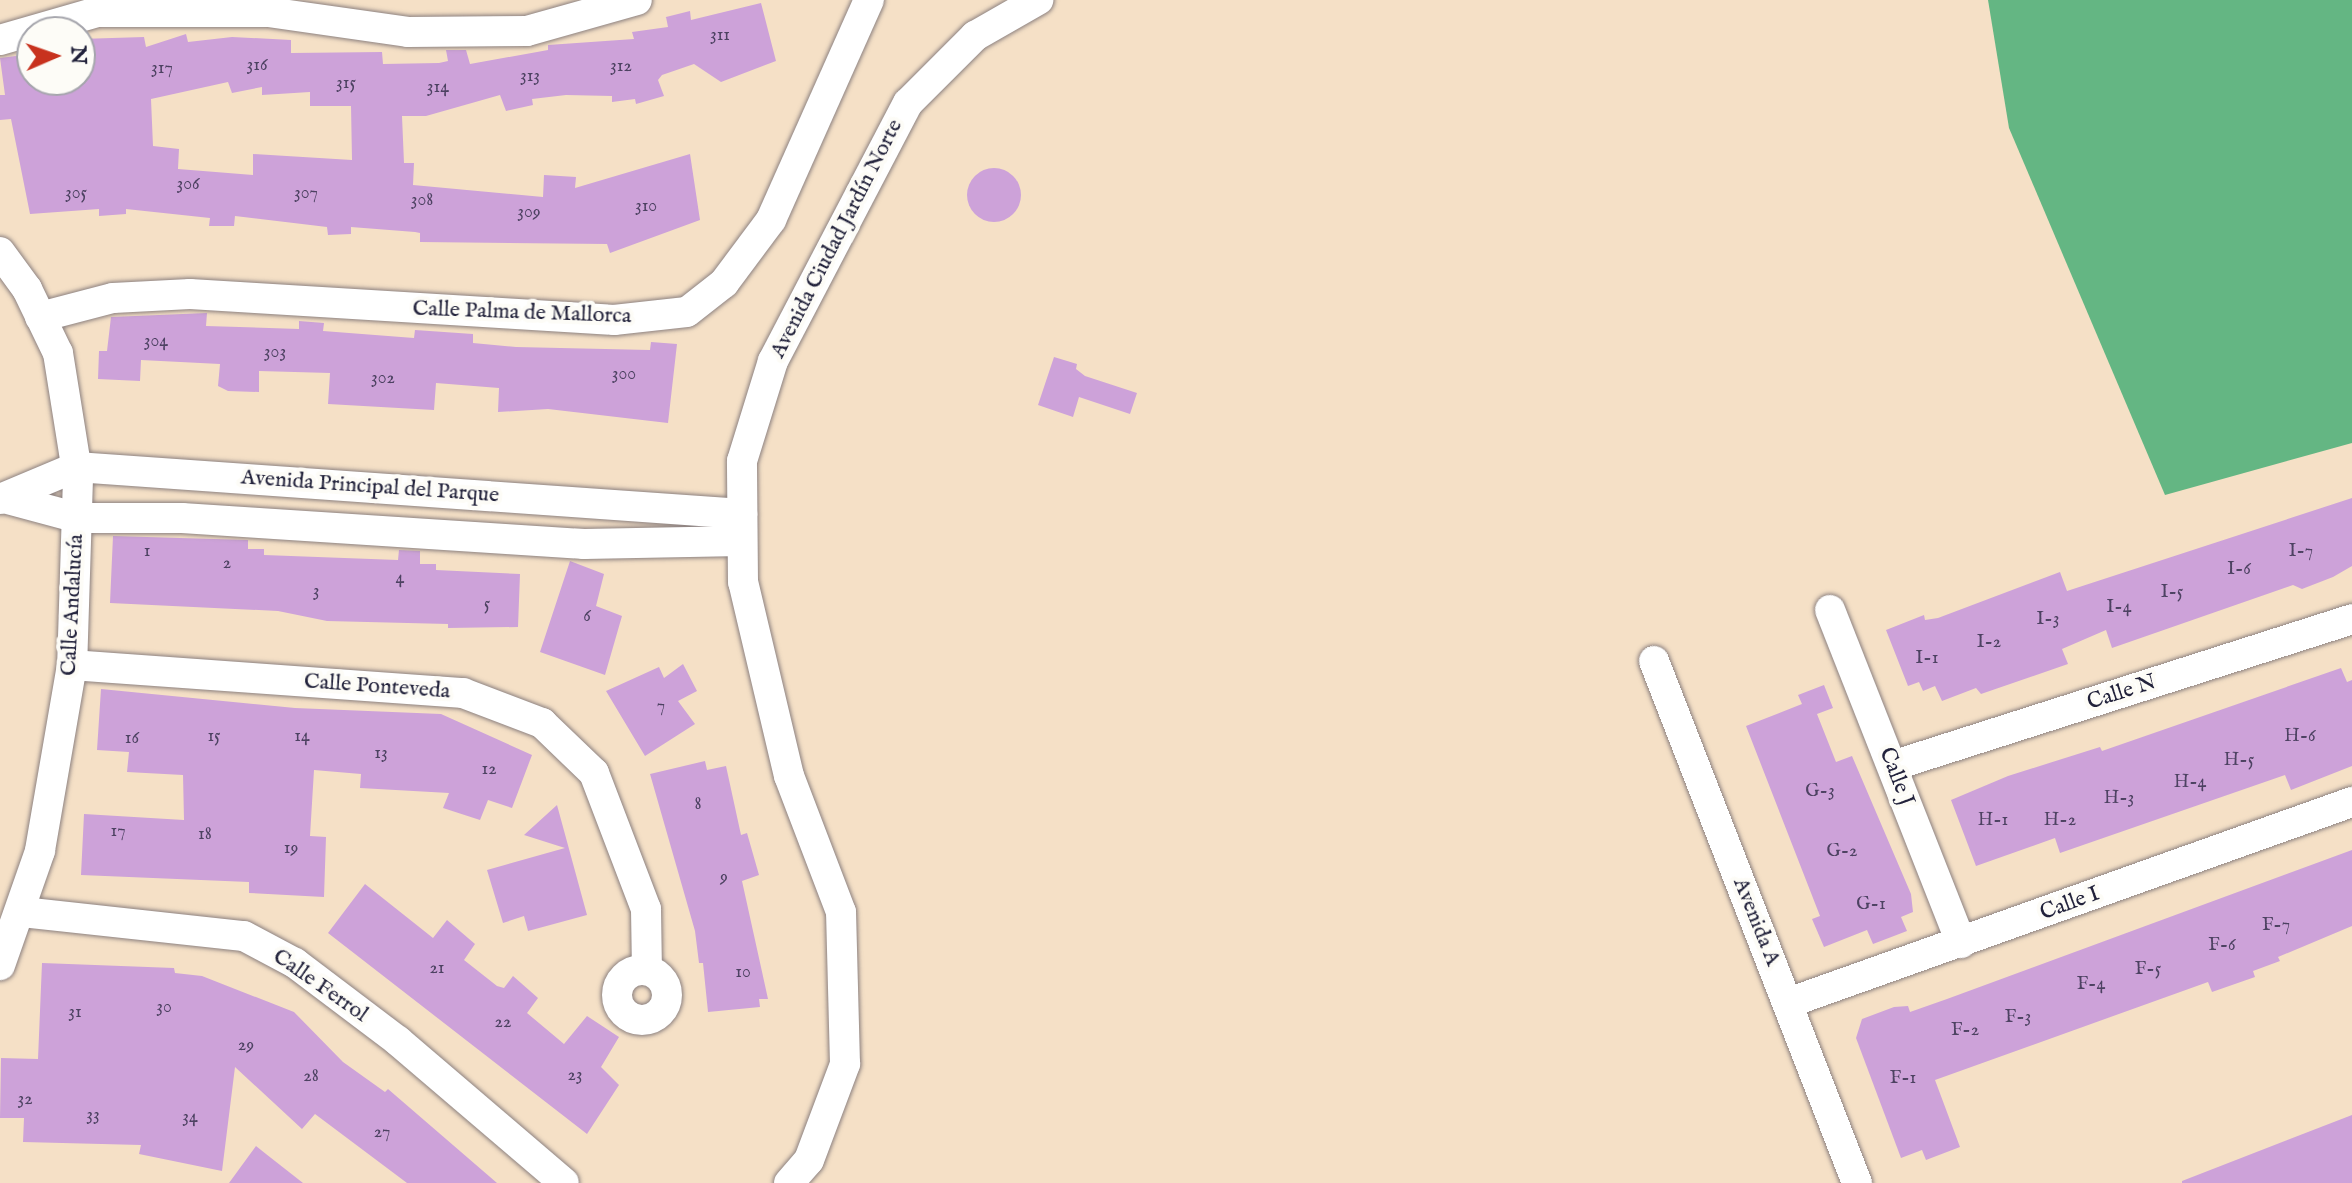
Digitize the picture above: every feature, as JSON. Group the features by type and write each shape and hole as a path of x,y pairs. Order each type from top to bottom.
{"street":[{"path":"0,40 97,12 268,12 408,32 527,31 637,0"},
{"name":"Calle Palma de Mallorca","path":"40,317 113,298 190,294 614,320 687,312 724,283 771,220 869,0"},
{"name":"Avenida Ciudad Jardín Norte","path":"789,1183 809,1160 845,1064 841,912 789,776 743,582 742,461 773,361 908,103 975,36 1038,0"},
{"name":"Calle Andalucía","path":"0,252 58,353 76,467 78,518 72,665 40,851 22,912 0,965"},
{"name":"Avenida Principal del Parque","path":"2,499 76,467 742,528"},
{"name":"Avenida Principal del Parque","path":"2,499 78,518 182,518 584,544 742,528"},
{"name":"Calle J","path":"1830,610 1961,943"},
{"name":"Calle N","path":"1892,766 2352,619"},
{"name":"Avenida A","path":"1654,661 1857,1183"},
{"name":"Calle Ponteveda","path":"72,665 463,693 542,723 594,773 646,909 647,970"},
{"name":"Calle I","path":"1788,1003 2352,802"},
{"name":"Calle Ferrol","path":"22,912 244,936 295,963 398,1041 564,1183"}],"green space":[{"path":"1988,0 2352,0 2352,443 2165,495 2009,128"}],"building":[{"path":"761,3 776,61 721,82 694,64 662,75 658,80 664,96 636,104 635,99 612,102 612,96 566,95 532,99 533,105 506,111 500,95 426,116 402,116 404,163 414,163 413,185 543,197 544,175 576,177 575,188 690,154 700,220 610,253 607,244 420,242 420,233 351,227 351,234 328,235 327,227 235,216 234,226 209,226 210,218 126,209 126,214 99,216 99,209 30,214 11,119 0,120 0,95 5,95 0,58 16,56 16,96 96,96 96,38 144,37 146,47 186,34 188,42 232,37 291,40 291,53 382,52 383,64 439,63 448,61 446,50 466,50 470,64 548,50 548,45 634,39 632,32 668,27 666,17 690,11 691,20","holes":["228,82 232,93 262,87 262,95 310,92 310,106 351,106 352,160 253,154 253,175 178,169 179,149 153,146 151,99"]},
{"path":"994,168 1013,176 1021,195 1013,214 994,222 975,214 967,195 975,176"},
{"path":"207,313 206,326 299,329 299,321 324,323 323,331 414,338 415,330 473,334 473,343 516,347 650,350 651,342 677,344 668,423 548,409 498,412 499,388 436,383 434,410 328,404 330,373 259,371 259,392 228,391 218,386 220,364 141,360 140,381 98,379 99,351 107,351 111,317"},
{"path":"1054,357 1077,364 1076,369 1085,376 1137,393 1130,414 1079,397 1073,417 1038,405"},
{"path":"2352,498 2352,566 2333,577 2302,589 2293,585 2112,648 2106,630 2062,649 2068,664 1981,694 1976,688 1942,701 1935,686 1923,691 1919,682 1908,686 1886,630 1924,615 1925,620 1938,618 2060,572 2067,591"},
{"path":"113,536 248,540 248,549 264,549 264,555 398,560 399,550 420,551 420,564 436,564 436,570 520,574 518,627 448,628 448,624 327,621 278,611 110,603"},
{"path":"570,561 604,574 596,606 622,616 605,675 540,652"},
{"path":"683,664 697,691 678,701 695,724 645,756 606,691 659,667 664,678"},
{"path":"2341,668 2347,682 2352,680 2352,766 2291,790 2285,775 2060,853 2055,838 1976,866 1951,800 2008,776 2100,747 2102,751"},
{"path":"1824,685 1833,708 1817,714 1836,762 1852,756 1911,894 1913,912 1901,917 1907,931 1873,944 1867,930 1824,947 1812,919 1820,916 1746,726 1802,704 1798,695"},
{"path":"101,689 295,708 441,714 532,755 512,808 488,800 480,820 443,808 449,793 360,788 361,774 314,770 310,836 326,837 324,897 249,893 249,882 81,875 84,814 184,820 183,775 127,772 129,752 97,750"},
{"path":"705,761 707,770 726,766 741,835 747,833 759,875 742,881 768,999 759,999 760,1007 708,1012 703,963 699,963 695,931 650,774"},
{"path":"557,805 587,915 528,931 524,916 503,923 487,870 565,848 524,835"},
{"path":"2352,850 2352,926 2278,957 2280,961 2253,971 2255,977 2212,992 2208,982 1935,1080 1960,1147 1926,1160 1922,1150 1901,1158 1856,1038 1862,1019 1894,1007 1908,1006 1910,1012"},
{"path":"365,884 433,938 447,920 475,944 464,960 497,986 504,988 513,976 538,998 527,1013 564,1044 587,1016 619,1037 601,1067 619,1085 587,1134 328,933"},
{"path":"42,963 174,968 175,973 202,976 294,1012 343,1062 385,1092 388,1089 497,1183 407,1183 315,1114 302,1129 235,1067 222,1171 139,1154 141,1145 23,1142 24,1118 0,1118 1,1058 38,1059"},
{"path":"2352,1115 2352,1183 2182,1183 2182,1181"},
{"path":"256,1146 266,1154 303,1183 229,1183"}]}
